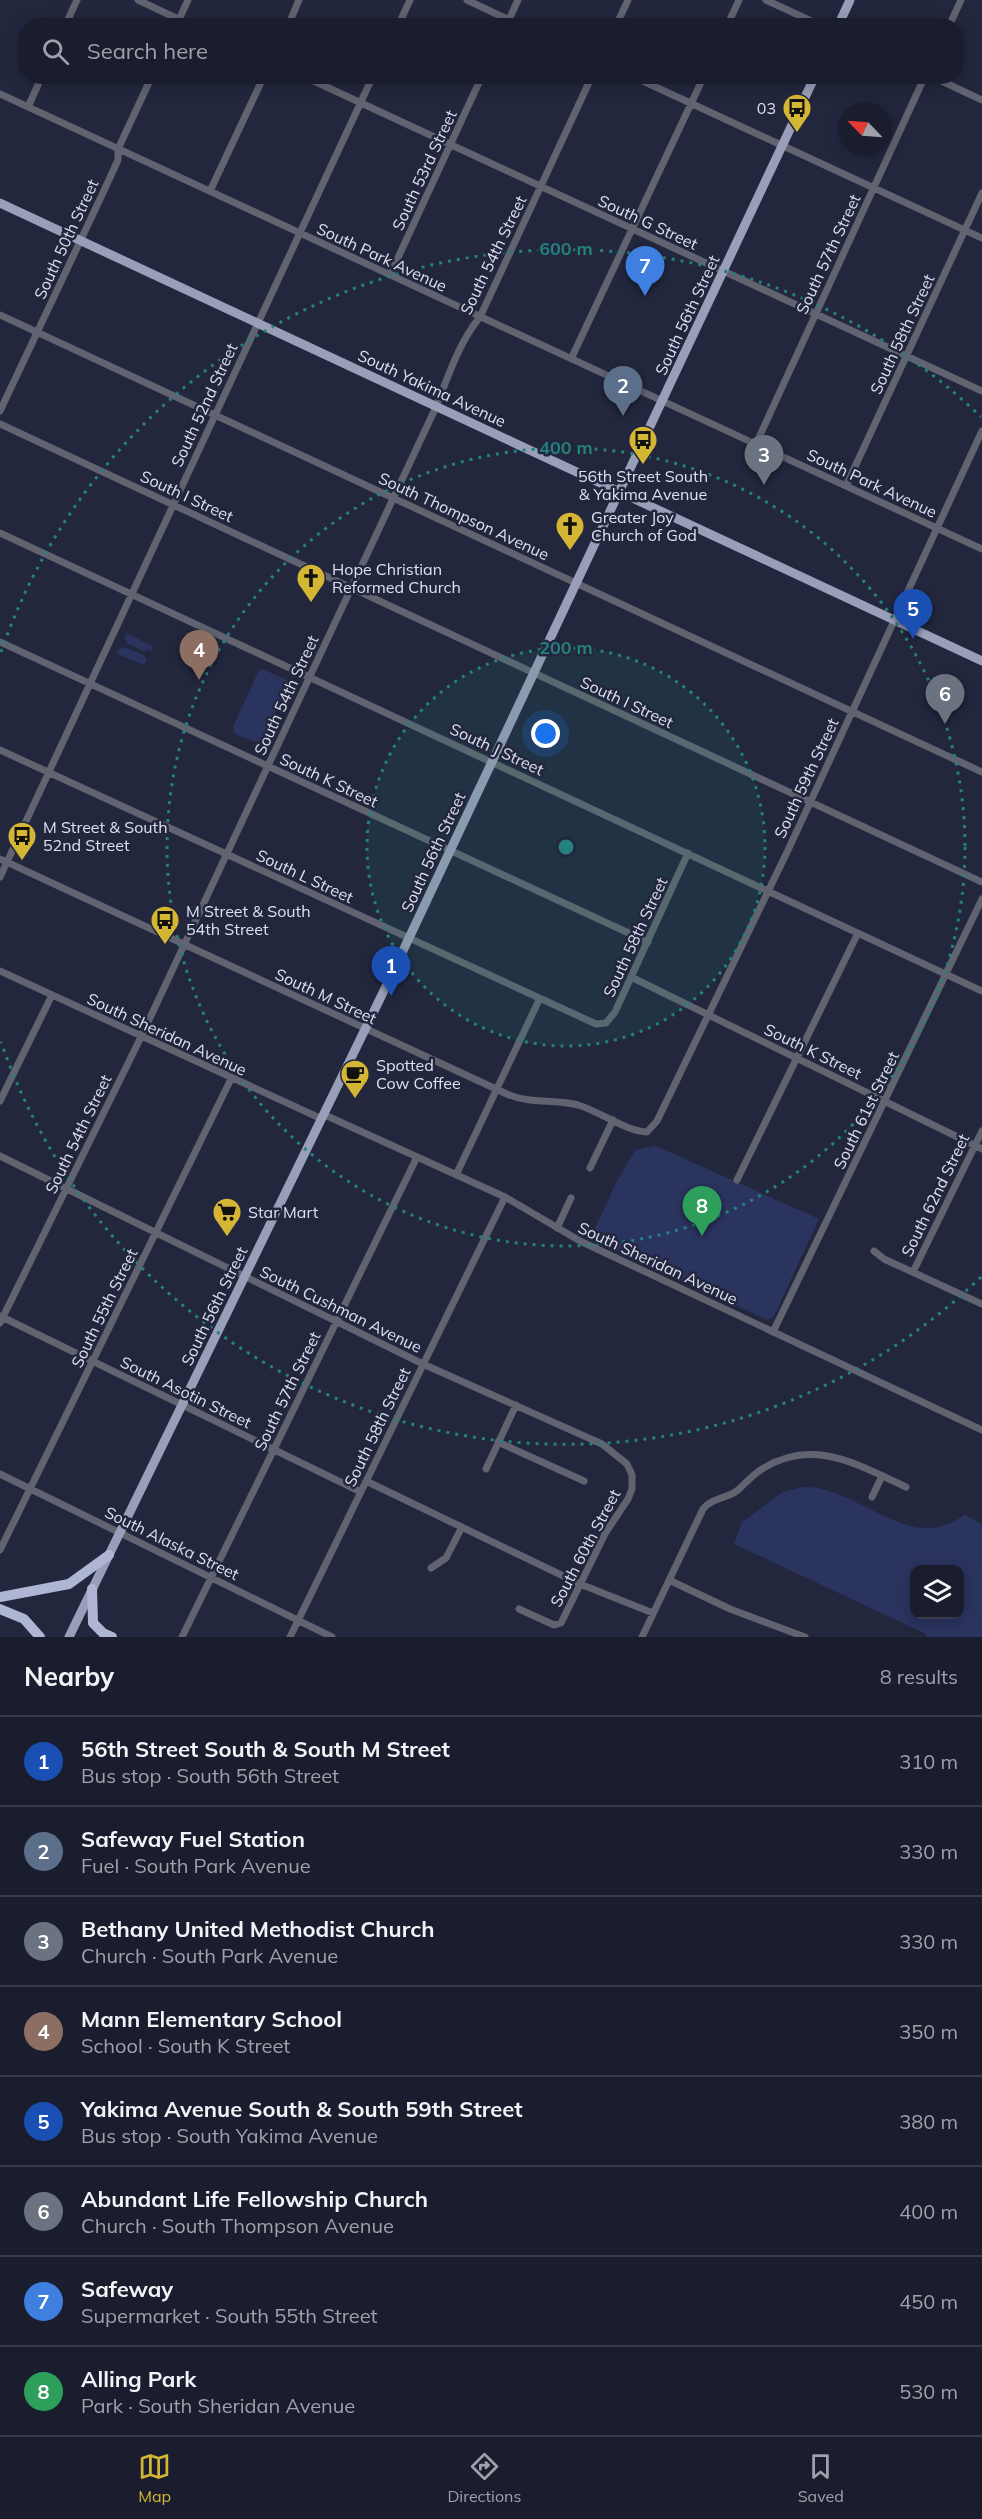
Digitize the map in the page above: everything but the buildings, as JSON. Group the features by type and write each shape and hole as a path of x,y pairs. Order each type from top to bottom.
{"highway":[{"path":"0,1597 69,1584 109,1555"},
{"path":"92,1589 93,1623 103,1633 112,1637"},
{"path":"0,1609 24,1618 40,1637"}],"main road":[{"path":"842,18 850,0"},
{"name":"South 56th Street","path":"69,1637 324,1117 811,84"},
{"name":"South Yakima Avenue","path":"0,203 982,661"}],"street":[{"path":"69,18 77,0"},
{"path":"138,0 170,18"},
{"path":"179,18 188,0"},
{"path":"291,18 299,0"},
{"path":"402,18 410,0"},
{"path":"467,0 500,18"},
{"path":"509,18 518,0"},
{"path":"620,18 628,0"},
{"path":"731,18 739,0"},
{"path":"766,0 805,18"},
{"path":"953,18 961,0"},
{"path":"28,107 38,84"},
{"name":"South 50th Street","path":"0,411 118,160 118,149 148,84"},
{"path":"210,191 260,84"},
{"name":"South G Street","path":"320,84 982,391"},
{"name":"South 52nd Street","path":"0,877 3,861 90,683 369,84"},
{"name":"South 53rd Street","path":"390,275 478,84"},
{"name":"South 54th Street","path":"1,1319 141,1037 436,407 455,361 473,325 480,317 588,84"},
{"path":"649,84 982,238"},
{"path":"572,359 700,84"},
{"name":"South 57th Street","path":"756,444 922,84"},
{"path":"948,84 982,100"},
{"name":"South Park Avenue","path":"0,94 982,549"},
{"name":"South 58th Street","path":"846,486 982,193"},
{"name":"South Thompson Avenue","path":"0,315 982,772"},
{"name":"South I Street","path":"0,424 982,882"},
{"name":"South 59th Street","path":"647,1132 657,1121 768,891 982,431"},
{"name":"South J Street","path":"0,533 982,991"},
{"name":"South K Street","path":"0,642 648,942"},
{"name":"South L Street","path":"0,750 539,1000 600,1025"},
{"name":"South 58th Street","path":"600,1025 613,1016 688,853"},
{"name":"South M Street","path":"3,861 497,1090 527,1101 579,1106 647,1132"},
{"name":"South 61st Street","path":"773,1332 982,899"},
{"path":"737,1180 858,933"},
{"name":"South Sheridan Avenue","path":"0,971 231,1079 417,1157 505,1197 557,1228 982,1431"},
{"name":"South K Street","path":"631,977 978,1148"},
{"path":"0,1101 52,995"},
{"path":"456,1175 539,1000"},
{"name":"South 55th Street","path":"0,1550 231,1079"},
{"path":"590,1168 613,1120"},
{"name":"South 62nd Street","path":"913,1272 978,1148 982,1131"},
{"name":"South Cushman Avenue","path":"0,1156 423,1364 606,1447 625,1462 632,1475"},
{"name":"South 57th Street","path":"182,1637 417,1157"},
{"name":"South 58th Street","path":"290,1637 505,1197"},
{"path":"557,1228 571,1198"},
{"path":"874,1251 884,1259 982,1304"},
{"name":"South Asotin Street","path":"1,1319 93,1361 361,1492"},
{"path":"486,1469 516,1405"},
{"path":"498,1443 584,1482"},
{"path":"642,1637 698,1517 712,1501 732,1494 761,1470 792,1457 819,1454 838,1457 906,1487"},
{"name":"South Alaska Street","path":"0,1474 332,1637"},
{"name":"South 60th Street","path":"519,1609 559,1625 609,1525 628,1499 632,1487 632,1475"},
{"path":"872,1497 882,1476"},
{"path":"366,1481 580,1584 653,1613"},
{"path":"431,1568 446,1558 462,1527"},
{"path":"669,1580 737,1612 805,1637"}],"shaded area":[{"path":"127,633 153,647 151,651 147,649 145,652 126,643 124,639"},
{"path":"125,647 143,655 147,660 144,665 117,654 120,648"},
{"path":"262,669 287,680 289,688 262,740 255,742 235,734 233,727 258,672"},
{"path":"656,1146 819,1219 773,1318 768,1320 590,1239 616,1183 635,1150"},
{"path":"803,1487 837,1494 888,1518 922,1528 939,1527 965,1515 982,1524 982,1637 927,1637 924,1633 734,1544 742,1522 783,1492"}],"place":[{"name":"03","path":"797,134"},
{"name":"Safeway","path":"645,296"},
{"name":"Safeway Fuel Station","path":"623,416"},
{"name":"56th Street South & Yakima Avenue","path":"643,466"},
{"name":"Bethany United Methodist Church","path":"764,485"},
{"name":"Greater Joy Church of God","path":"570,552"},
{"name":"Hope Christian Reformed Church","path":"311,604"},
{"name":"Yakima Avenue South & South 59th Street","path":"913,639"},
{"name":"Mann Elementary School","path":"199,680"},
{"name":"Abundant Life Fellowship Church","path":"945,724"},
{"name":"M Street & South 52nd Street","path":"22,862"},
{"name":"M Street & South 54th Street","path":"165,946"},
{"name":"56th Street South & South M Street","path":"391,996"},
{"name":"Spotted Cow Coffee","path":"355,1100"},
{"name":"Alling Park","path":"702,1236"},
{"name":"Star Mart","path":"227,1238"}]}
